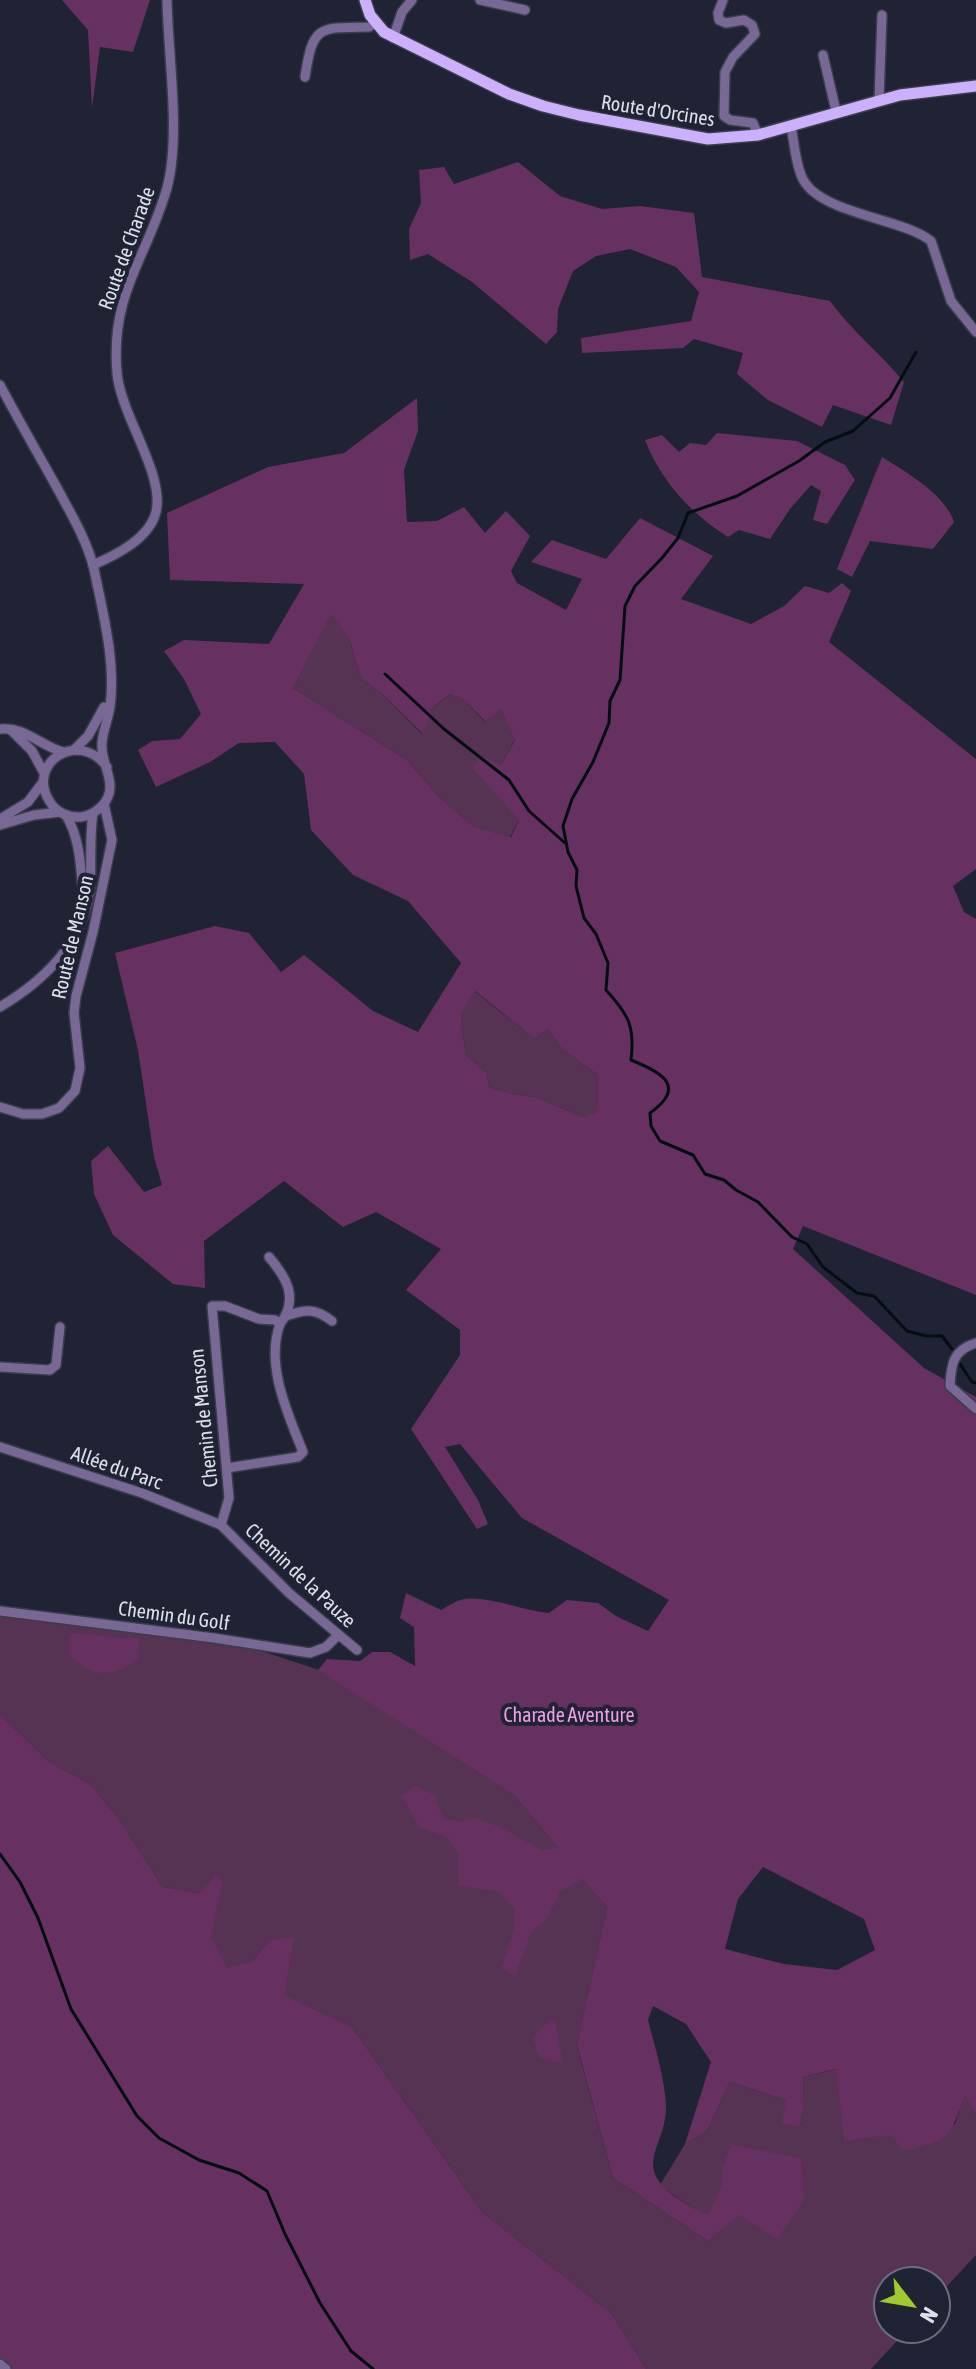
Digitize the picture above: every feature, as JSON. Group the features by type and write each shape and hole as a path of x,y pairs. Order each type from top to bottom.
{"main road":[{"name":"Route d'Orcines","path":"365,0 375,23 393,38 507,93 543,106 593,118 708,139 758,135 879,100 976,86"}],"street":[{"name":"Route de Charade","path":"93,565 138,538 150,525 157,507 149,467 119,386 116,342 119,312 126,287 154,222 169,176 173,144 167,0"},
{"path":"393,38 402,12 412,0"},
{"path":"480,0 525,10"},
{"path":"723,0 718,13 721,22 744,20 752,25 755,34 733,57 725,72 724,116 736,122 753,123 758,135"},
{"path":"879,100 882,15"},
{"path":"305,77 316,35 324,28 369,27 375,23"},
{"path":"823,55 836,111"},
{"path":"791,126 800,173 809,186 847,209 904,226 931,241 951,301 976,332"},
{"path":"0,385 66,505 93,565 110,662 110,706 102,747 111,786 104,804 93,813 75,817 63,814 34,815 0,825"},
{"path":"0,819 28,802 53,760 88,736 100,719 110,689"},
{"path":"4,729 27,733 50,748 93,753 107,767"},
{"path":"4,729 32,751 44,778 45,795 75,831 85,907"},
{"name":"Route de Manson","path":"0,1107 23,1114 42,1114 59,1108 75,1091 80,1068 74,1013 76,996 93,932 112,836 104,804"},
{"path":"0,1007 39,981 61,959 75,935 90,885 89,837 93,813"},
{"path":"227,1468 298,1457 303,1452 283,1404 277,1363 276,1334 291,1299 289,1285 269,1257"},
{"name":"Chemin de Manson","path":"221,1525 229,1498 212,1306 225,1306 259,1319 283,1320"},
{"path":"283,1320 301,1311 321,1312 332,1321"},
{"path":"0,1367 50,1370 56,1365 60,1327"},
{"path":"976,1343 960,1352 951,1363 950,1386 976,1409"},
{"name":"Allée du Parc","path":"0,1447 142,1493 221,1525"},
{"name":"Chemin de la Pauze","path":"221,1525 289,1593 357,1650"},
{"name":"Chemin du Golf","path":"0,1611 310,1653 326,1647 338,1635"},
{"path":"0,2364 6,2369"}],"shaded area":[{"path":"331,613 349,638 361,678 380,692 422,734 433,707 452,694 464,700 484,721 501,709 515,739 501,765 519,820 510,837 473,826 439,797 407,760 293,688"},
{"path":"474,991 535,1039 548,1029 562,1049 598,1075 597,1114 582,1117 536,1097 489,1087 487,1073 466,1055 462,1030 461,1014"},
{"path":"0,1610 219,1637 319,1670 515,1796 607,1907 577,2046 613,2178 708,2241 739,2214 725,2159 722,2187 708,2214 698,2212 660,2185 685,2144 707,2131 730,2082 786,2100 800,2126 804,2105 803,2077 837,2069 844,2142 955,2124 965,2095 976,2114 976,2255 952,2281 952,2265 872,2265 872,2345 893,2345 871,2369 646,2369 612,2314 482,2212 352,2027 283,1995 268,1941 253,1961 227,1969 211,1936 201,1893 163,1887 116,1815 90,1784 48,1761 0,1714"}],"green space":[{"path":"62,0 150,0 133,52 100,47 92,108 88,30"},
{"path":"518,162 560,196 602,209 640,206 694,213 702,277 830,301 904,382 891,425 833,405 822,427 768,400 737,374 743,353 694,339 683,348 582,353 581,338 691,321 699,292 676,267 630,249 596,256 573,271 558,309 557,332 546,344 472,282 428,254 410,260 409,229 421,203 419,170 444,167 454,184"},
{"name":"Charade Aventure","path":"417,398 418,431 404,470 407,522 437,521 464,507 485,533 506,511 530,536 511,571 517,583 566,610 582,579 531,562 552,540 606,559 640,518 713,556 681,599 751,624 784,606 805,586 829,593 842,583 851,591 829,642 976,759 976,869 953,886 964,912 976,919 976,1295 803,1226 793,1249 924,1368 976,1397 976,2114 965,2096 955,2122 945,2136 904,2151 890,2135 844,2142 836,2069 803,2077 804,2105 800,2126 782,2124 786,2100 730,2082 707,2131 685,2144 711,2062 686,2024 653,2006 648,2020 666,2104 662,2131 654,2154 655,2175 676,2197 708,2214 721,2187 725,2159 732,2145 801,2158 804,2200 777,2239 739,2215 708,2241 613,2178 577,2045 607,1907 583,1879 560,1892 547,1918 531,1932 515,1976 502,1968 515,1927 515,1909 499,1892 459,1886 458,1853 447,1837 419,1827 402,1796 414,1786 435,1795 443,1819 460,1821 475,1818 500,1827 541,1850 558,1848 515,1796 318,1670 327,1659 360,1661 372,1652 390,1652 415,1666 414,1627 400,1618 406,1593 441,1610 465,1599 549,1613 567,1600 598,1603 616,1616 648,1631 669,1600 522,1518 460,1444 445,1447 478,1500 488,1524 477,1529 411,1429 460,1355 460,1330 406,1290 441,1249 376,1212 343,1227 284,1181 204,1241 205,1288 173,1284 113,1235 94,1194 91,1161 108,1146 144,1192 162,1185 154,1157 138,1050 115,953 215,926 249,933 281,972 304,955 373,1011 418,1032 461,963 408,901 353,875 311,830 304,774 275,742 239,743 210,762 156,787 138,750 152,741 180,739 201,714 184,679 164,651 184,640 269,644 304,584 170,580 167,513 268,467 344,453","holes":["331,614 349,638 361,678 423,734 433,707 451,694 464,700 485,721 501,709 515,740 501,765 481,756 473,768 519,820 511,837 473,826 439,797 407,760 293,688","475,991 535,1039 548,1029 562,1049 598,1075 597,1113 582,1117 536,1097 489,1087 487,1073 466,1055 461,1014","763,1867 864,1919 875,1950 837,1970 784,1964 725,1949 738,1899"]},
{"path":"717,433 797,441 845,465 855,480 827,524 813,520 821,491 811,485 770,539 739,530 728,537 702,518 679,495 660,469 645,440 662,435 679,452 690,443 706,445"},
{"path":"882,457 933,493 954,522 933,549 870,541 852,577 837,569"},
{"path":"70,1633 138,1639 139,1660 118,1670 94,1672 68,1653"},
{"path":"0,1714 48,1761 90,1784 116,1815 163,1887 201,1893 215,1876 222,1881 211,1936 227,1968 253,1961 268,1941 294,1937 284,1995 352,2027 482,2212 612,2314 646,2369 0,2369"},
{"path":"550,2020 555,2022 563,2064 539,2057 533,2037"}],"waterway":[{"path":"916,352 890,398 853,431 825,442 799,461 737,496 688,513 678,538 635,586 625,606 620,680 610,701 609,723 593,762 572,799 563,826 568,852 577,870 576,886 584,918 596,934 608,963 606,990 629,1022 631,1060 660,1075 669,1088 661,1103 650,1113 651,1126 660,1141 693,1155 705,1174 724,1180 758,1202 792,1237 807,1244 823,1267 857,1293 874,1296 907,1331 942,1336 952,1349"},
{"path":"385,674 444,729 509,780 529,811 565,843"},
{"path":"960,1364 972,1382 976,1383"},
{"path":"0,1854 20,1882 38,1918 71,2009 137,2116 159,2138 199,2160 239,2173 267,2191 320,2303 351,2351 373,2369"}]}
